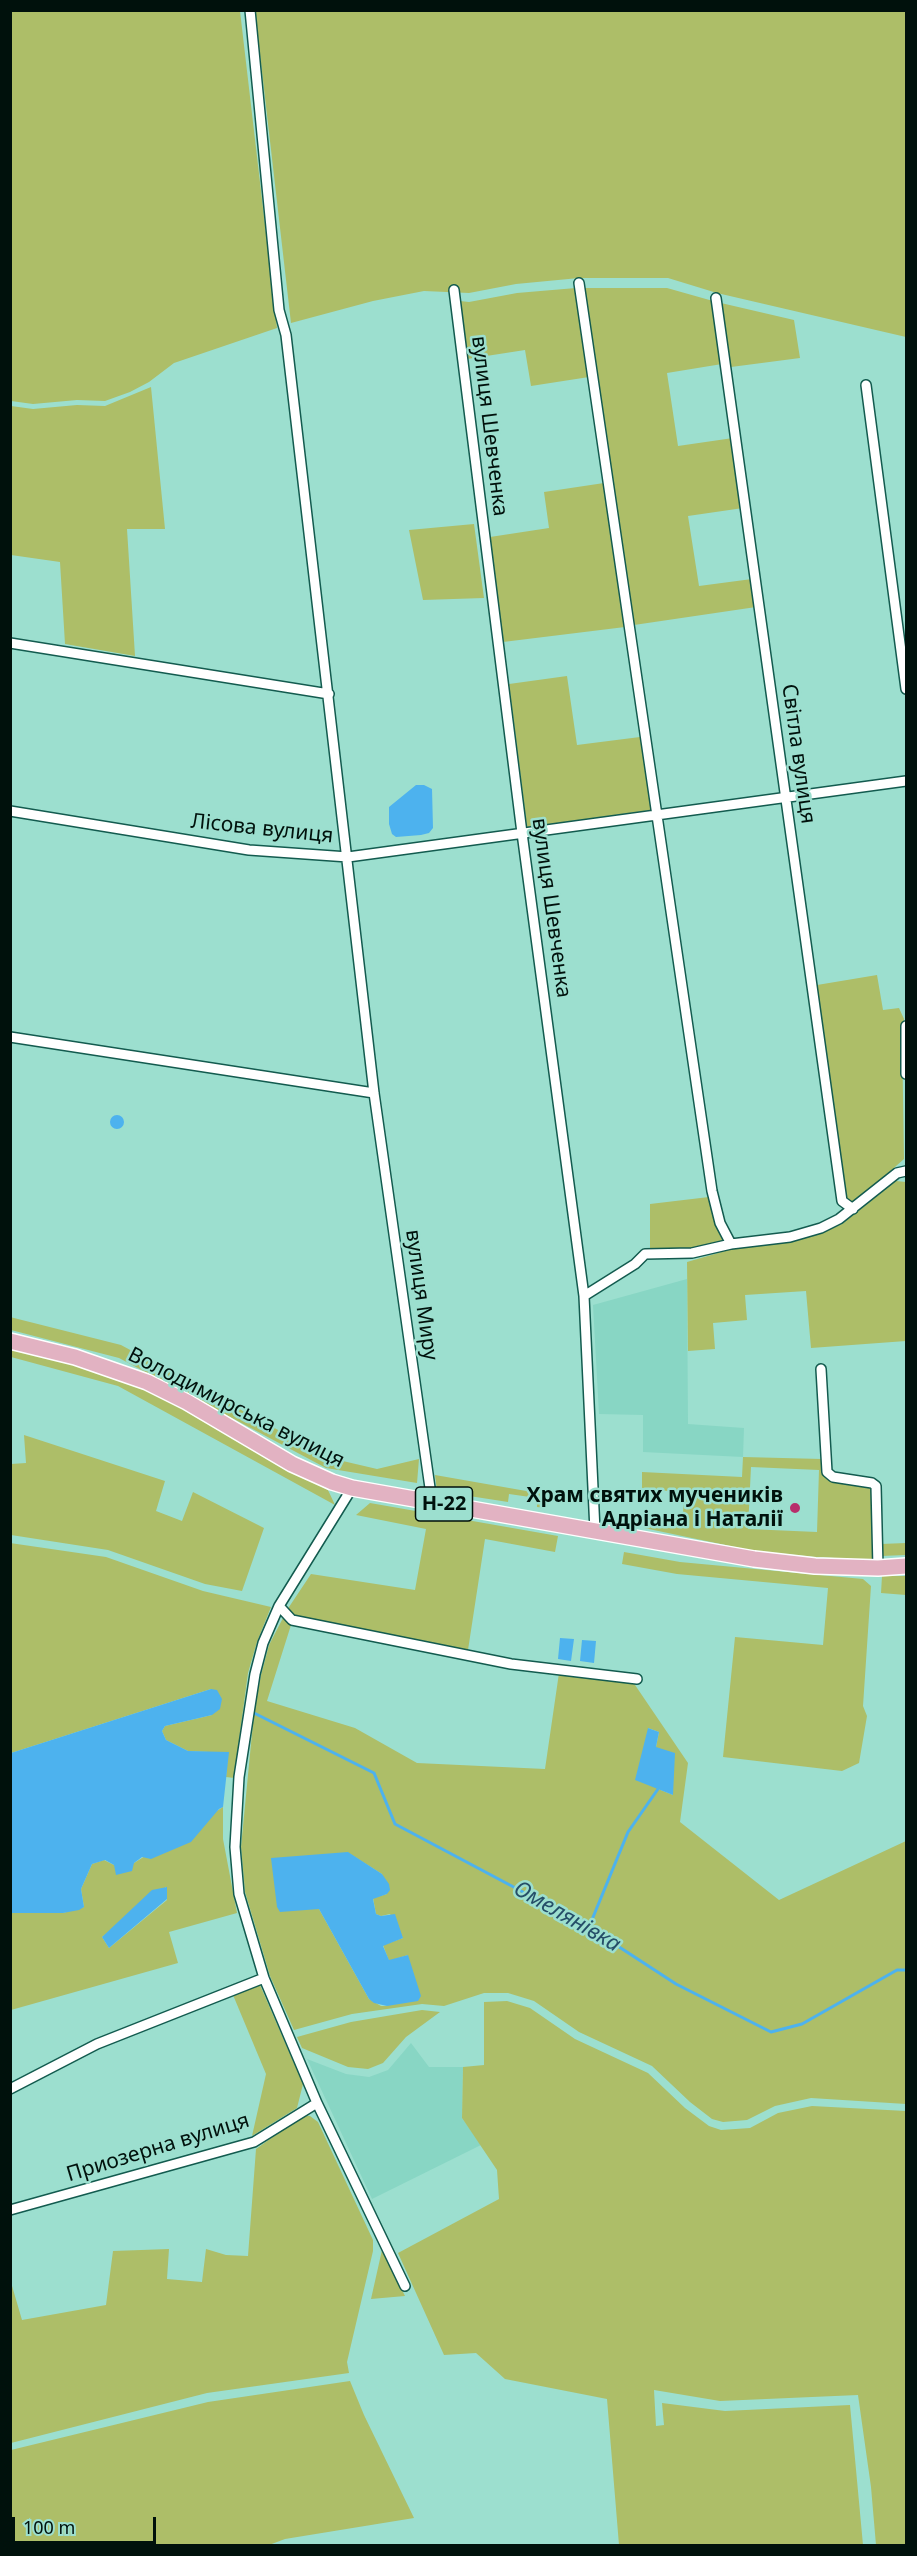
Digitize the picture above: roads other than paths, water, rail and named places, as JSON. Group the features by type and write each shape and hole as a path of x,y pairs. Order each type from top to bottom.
{"main road":[{"name":"Володимирська вулиця","path":"10,1341 75,1357 147,1382 187,1402 292,1464 332,1482 352,1488 754,1559 815,1566 878,1568 906,1566"}],"street":[{"name":"Лісова вулиця","path":"10,811 249,850 348,857 286,335 279,310 250,10"},
{"path":"579,283 712,1191 720,1223 731,1244"},
{"name":"вулиця Шевченка","path":"454,290 522,833 584,1296 595,1531"},
{"name":"Світла вулиця","path":"716,298 842,1201 853,1209"},
{"path":"866,385 906,689"},
{"path":"10,643 329,694"},
{"path":"348,857 906,781"},
{"name":"вулиця Миру","path":"348,857 374,1093 432,1502"},
{"path":"906,1026 906,1074"},
{"path":"10,1037 374,1093"},
{"path":"584,1296 635,1264 645,1254 692,1253 731,1244 790,1237 820,1228 853,1209 897,1173 906,1171"},
{"path":"821,1369 827,1472 833,1478 872,1483 876,1486 878,1568"},
{"path":"352,1488 279,1606 263,1643 255,1674 239,1777 235,1847 240,1894 264,1978 317,2103 405,2286"},
{"path":"279,1606 292,1620 511,1664 637,1679"},
{"path":"10,2089 97,2044 264,1978"},
{"name":"Приозерна вулиця","path":"10,2210 254,2142 317,2103"}],"water":[{"path":"416,785 424,785 432,789 433,828 429,833 421,835 396,837 392,834 389,824 389,807"},
{"path":"117,1115 122,1117 124,1122 122,1127 117,1129 112,1127 110,1122 112,1117"},
{"path":"560,1638 574,1639 571,1661 558,1659"},
{"path":"582,1640 596,1641 594,1663 580,1661"},
{"path":"211,1689 217,1690 222,1699 220,1709 212,1715 165,1726 162,1731 166,1740 188,1751 229,1752 223,1807 191,1842 151,1859 142,1857 134,1863 132,1871 116,1875 114,1865 105,1860 92,1864 81,1889 84,1907 79,1910 63,1913 11,1913 11,1753"},
{"path":"648,1728 659,1732 656,1747 675,1753 673,1795 635,1780"},
{"path":"348,1852 382,1874 389,1884 390,1890 387,1894 373,1899 376,1914 381,1916 395,1914 403,1938 383,1946 389,1960 408,1955 421,1996 418,2001 387,2006 374,2003 369,1999 319,1909 280,1912 277,1907 271,1858"},
{"path":"167,1887 167,1899 109,1948 102,1937 152,1890"}],"waterway":[{"name":"Омелянівка","path":"254,1713 374,1773 395,1824 587,1926 676,1984 771,2032 802,2024 897,1970 906,1970"},
{"path":"589,1927 628,1832 658,1789"}],"place":[{"name":"Храм святих мучеників Адріана і Наталії","path":"795,1508"}]}
